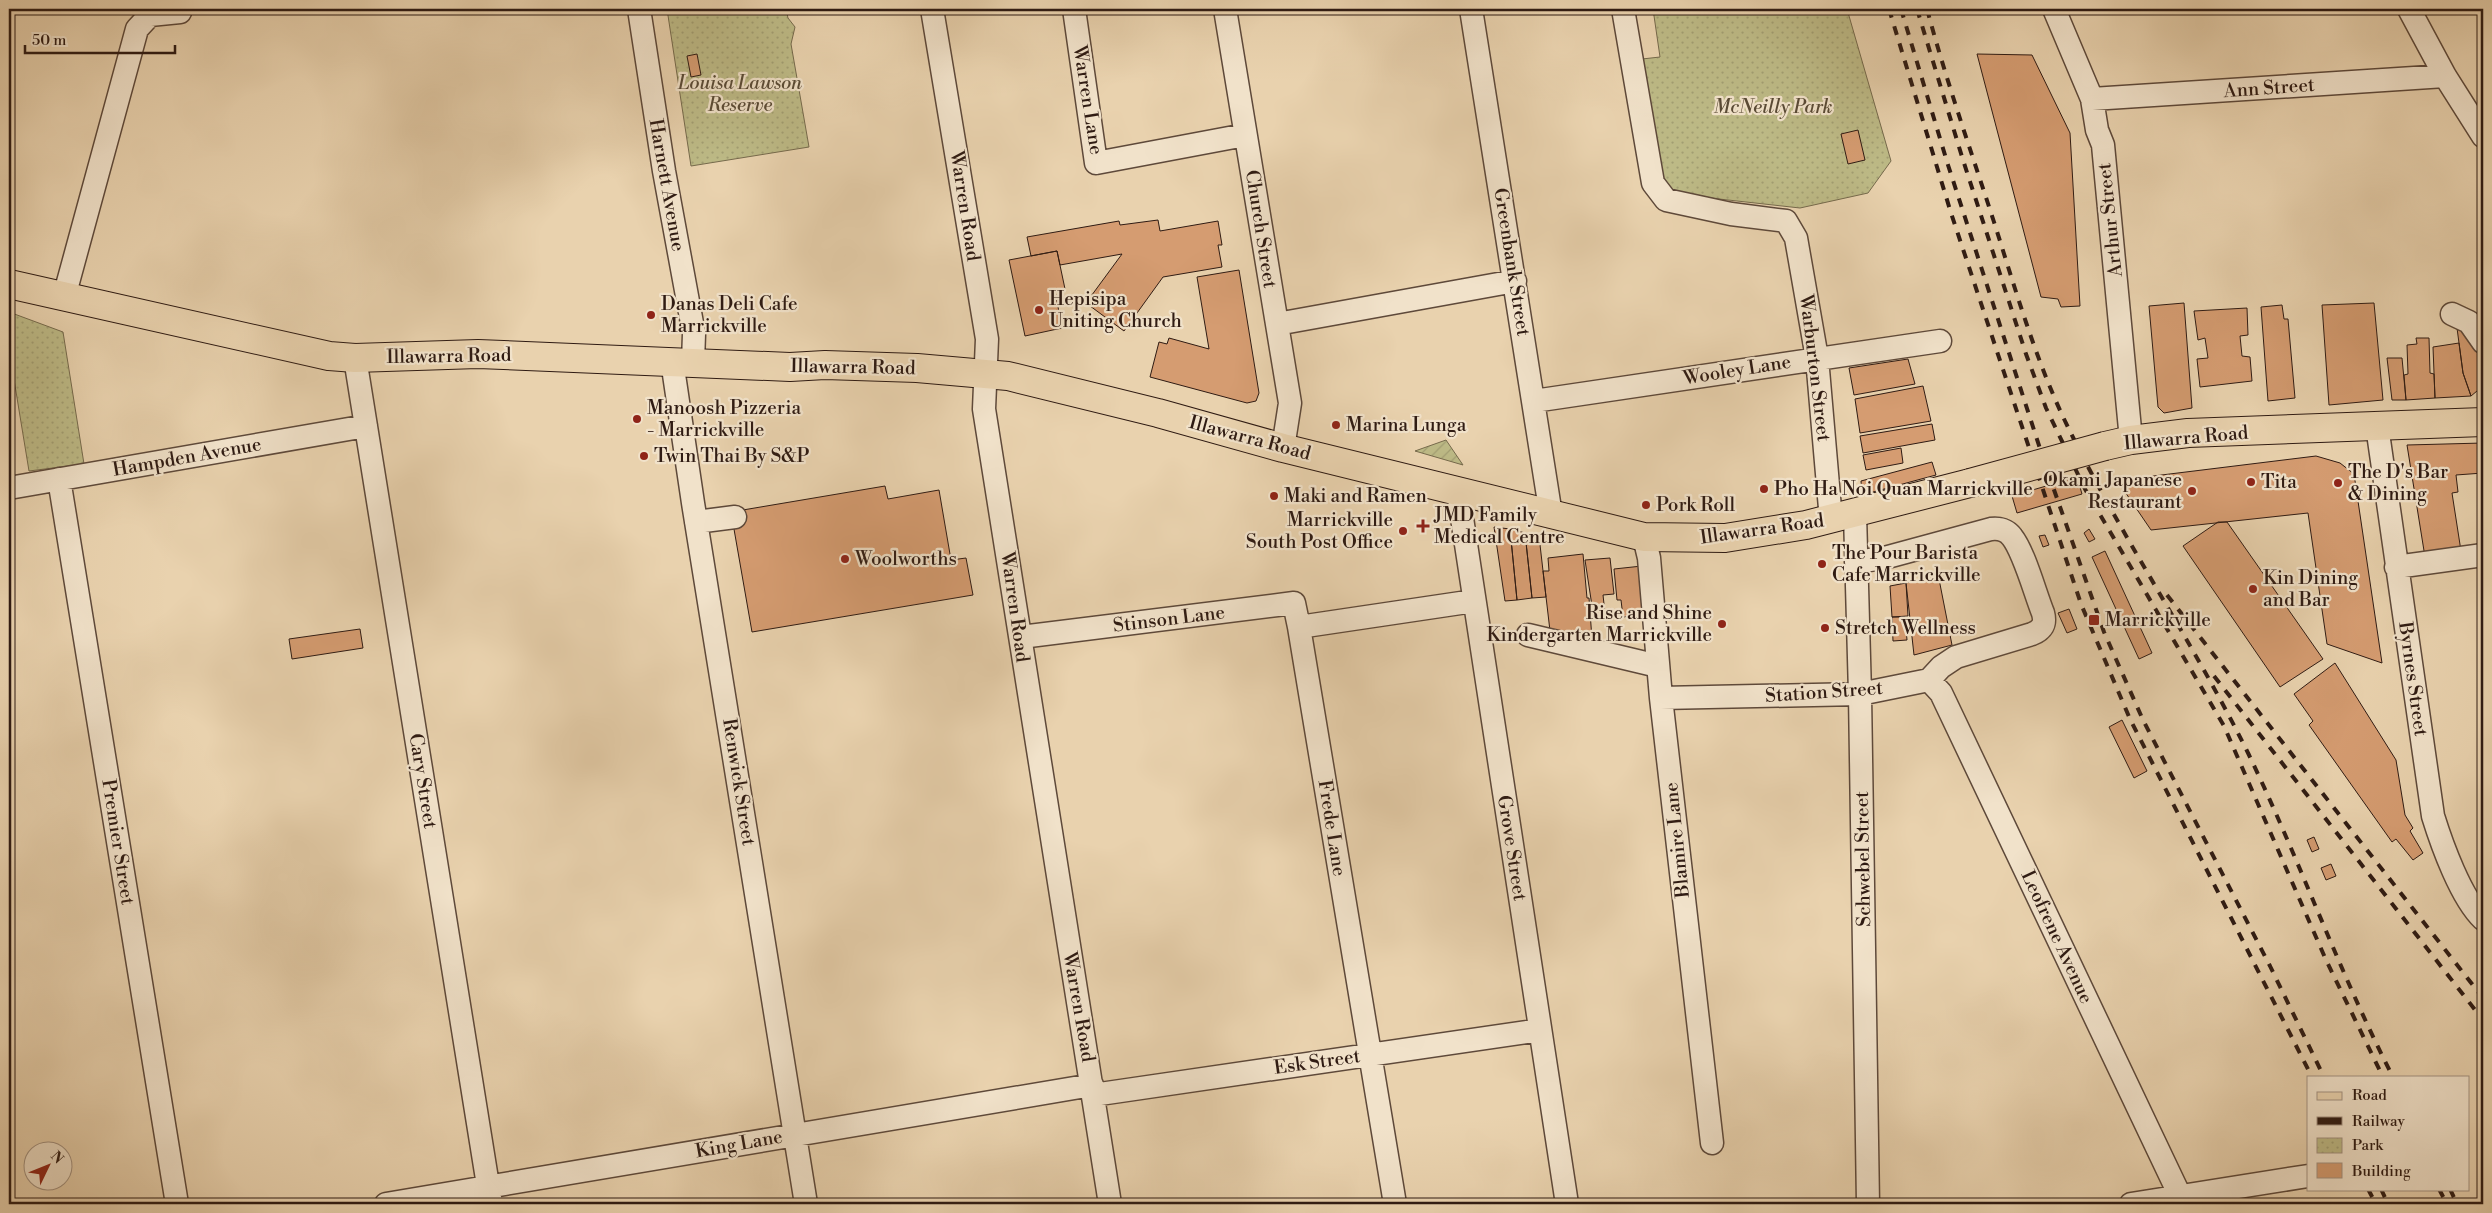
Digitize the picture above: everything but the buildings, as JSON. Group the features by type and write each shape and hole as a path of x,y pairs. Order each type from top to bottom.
{"main road":[{"name":"Illawarra Road","path":"9,284 301,351 356,358 478,354 790,366 908,368 985,373 1015,378 1158,413 1283,448 1644,537 1725,538 1843,517 2118,443 2188,433 2483,422"}],"street":[{"name":"Harnett Avenue","path":"639,9 664,171 694,334 683,361"},
{"name":"Warren Road","path":"932,9 987,339 984,408 1029,702 1110,1204"},
{"name":"Warren Lane","path":"1074,9 1096,163 1245,135"},
{"name":"Church Street","path":"1225,9 1290,403 1283,448"},
{"name":"Greenbank Street","path":"1471,9 1552,515"},
{"name":"Warburton Street","path":"1623,9 1653,182 1666,200 1731,214 1786,220 1796,238 1843,517"},
{"name":"Arthur Street","path":"2054,9 2092,99 2097,130 2102,145 2118,443"},
{"path":"2409,9 2445,76 2483,136"},
{"path":"64,297 137,29 150,15 180,12"},
{"name":"Ann Street","path":"2092,99 2445,76"},
{"path":"1277,324 1515,281"},
{"path":"2452,314 2469,322 2483,342"},
{"name":"Wooley Lane","path":"1534,401 1940,341"},
{"name":"Cary Street","path":"356,358 490,1195"},
{"name":"Renwick Street","path":"683,361 696,522 806,1204"},
{"name":"Hampden Avenue","path":"9,488 366,426"},
{"name":"Byrnes Street","path":"2378,426 2396,567 2433,816 2440,840 2470,903 2483,919"},
{"name":"Premier Street","path":"59,479 177,1204"},
{"name":"Grove Street","path":"1458,492 1567,1204"},
{"path":"696,522 735,517"},
{"name":"Schwebel Street","path":"1843,517 1856,562 1860,694 1868,1204"},
{"path":"1856,562 1884,558 1991,529 2002,530 2012,537 2043,613 2044,622 2042,628 2032,634 1956,657 1941,667 1929,680"},
{"name":"Blamire Lane","path":"1644,537 1649,558 1661,698 1712,1143"},
{"path":"2396,567 2483,555"},
{"path":"1299,627 1474,601"},
{"name":"Stinson Lane","path":"1020,637 1294,603 1299,627"},
{"name":"Frede Lane","path":"1299,627 1395,1204"},
{"path":"1528,635 1658,666"},
{"name":"Station Street","path":"1661,698 1860,694 1929,680"},
{"name":"Leofrene Avenue","path":"1929,680 1941,693 2181,1198"},
{"name":"Esk Street","path":"1093,1090 1369,1055 1540,1030"},
{"name":"King Lane","path":"386,1204 490,1195 796,1134 1093,1090"},
{"path":"2130,1204 2181,1198 2307,1176"}],"green space":[{"name":"Louisa Lawson Reserve","path":"667,9 786,9 788,18 795,27 791,44 809,147 691,166"},
{"name":"McNeilly Park","path":"1653,9 1847,9 1891,161 1868,193 1800,208 1665,193 1642,59 1660,57"},
{"path":"9,312 63,332 84,464 29,471 9,349"},
{"path":"1446,440 1463,465 1415,451"}],"railway":[{"path":"1889,9 1951,213 2081,604 2130,719 2311,1076"},
{"path":"1901,9 1948,165 2046,467 2104,632 2143,720 2270,966 2324,1076"},
{"path":"1917,9 1963,160 2026,354 2046,408 2085,489 2224,726 2326,960 2383,1076"},
{"path":"1927,9 1950,89 2018,297 2054,397 2086,464 2204,671 2249,755 2337,957 2392,1076"},
{"path":"2167,595 2483,998"},
{"path":"2214,676 2483,1020"},
{"path":"2369,1190 2376,1204"},
{"path":"2381,1190 2388,1204"},
{"path":"2440,1190 2447,1204"},
{"path":"2450,1190 2457,1204"}],"place":[{"name":"Hepisipa Uniting Church","path":"1039,310"},
{"name":"Danas Deli Cafe Marrickville","path":"651,315"},
{"name":"Manoosh Pizzeria - Marrickville","path":"637,419"},
{"name":"Marina Lunga","path":"1336,425"},
{"name":"Twin Thai By S&P","path":"644,456"},
{"name":"Tita","path":"2251,482"},
{"name":"The D's Bar & Dining","path":"2338,483"},
{"name":"Pho Ha Noi Quan Marrickville","path":"1764,489"},
{"name":"Okami Japanese Restaurant","path":"2192,491"},
{"name":"Maki and Ramen","path":"1274,496"},
{"name":"Pork Roll","path":"1646,505"},
{"name":"JMD Family Medical Centre","path":"1423,526"},
{"name":"Marrickville South Post Office","path":"1403,531"},
{"name":"Woolworths","path":"845,559"},
{"name":"The Pour Barista Cafe Marrickville","path":"1822,564"},
{"name":"Kin Dining and Bar","path":"2253,589"},
{"name":"Marrickville","path":"2094,620"},
{"name":"Rise and Shine Kindergarten Marrickville","path":"1722,624"},
{"name":"Stretch Wellness","path":"1825,628"}]}
